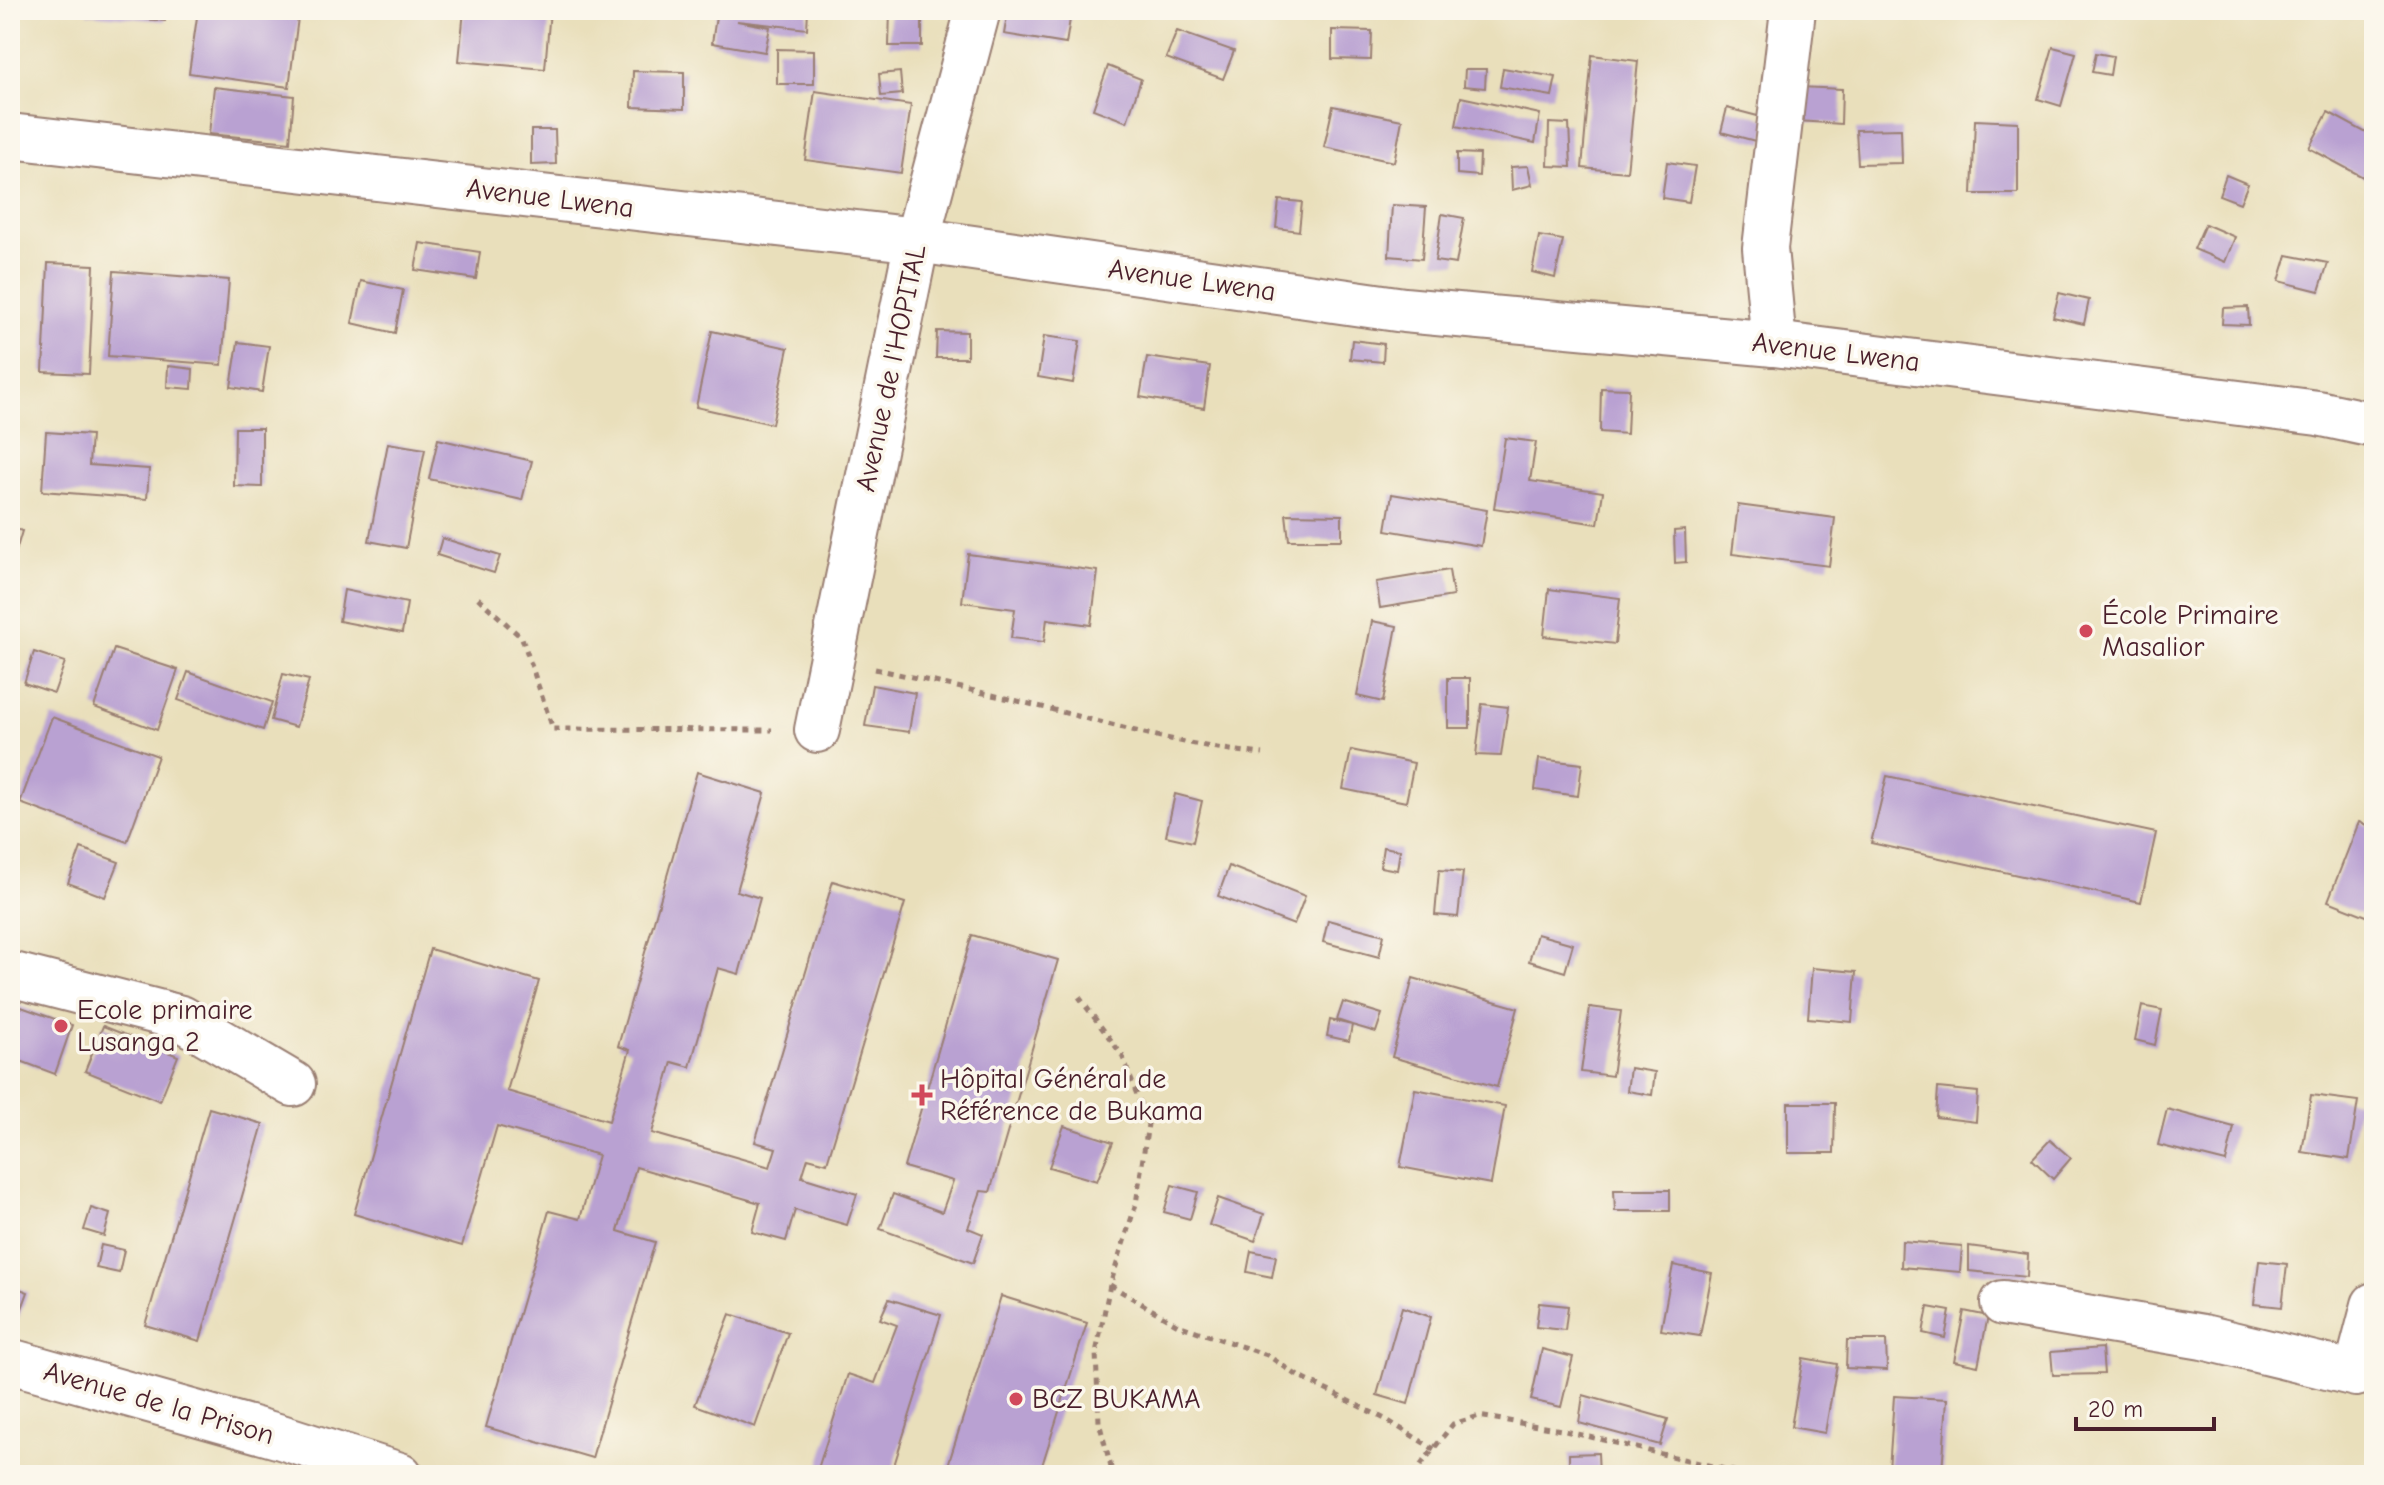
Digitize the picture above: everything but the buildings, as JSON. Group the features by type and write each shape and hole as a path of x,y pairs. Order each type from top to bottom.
{"main road":[{"name":"Avenue de l'HOPITAL","path":"817,730 917,240 978,10"},
{"path":"1774,344 1765,248 1793,10"},
{"name":"Avenue Lwena","path":"10,136 917,240 1404,310 1774,344 2318,413 2374,425"},
{"path":"10,974 181,1018 293,1084"},
{"path":"2003,1303 2203,1337 2356,1374 2374,1305"},
{"name":"Avenue de la Prison","path":"10,1361 281,1437 400,1475"}],"path":[{"path":"478,598 522,638 553,729 817,730"},
{"path":"831,659 1057,711 1114,728 1218,750 1263,754"},
{"path":"1079,997 1122,1055 1148,1124 1136,1204 1110,1285 1096,1353 1099,1422 1113,1475"},
{"path":"1110,1285 1178,1325 1267,1355 1298,1376 1385,1419 1434,1449"},
{"path":"1413,1475 1453,1424 1479,1416 1561,1430 1750,1475"}],"place":[{"name":"École Primaire Masalior","path":"2086,631"},
{"name":"Ecole primaire Lusanga 2","path":"61,1026"},
{"name":"Hôpital Général de Référence de Bukama","path":"922,1095"},
{"name":"BCZ BUKAMA","path":"1016,1399"}]}
